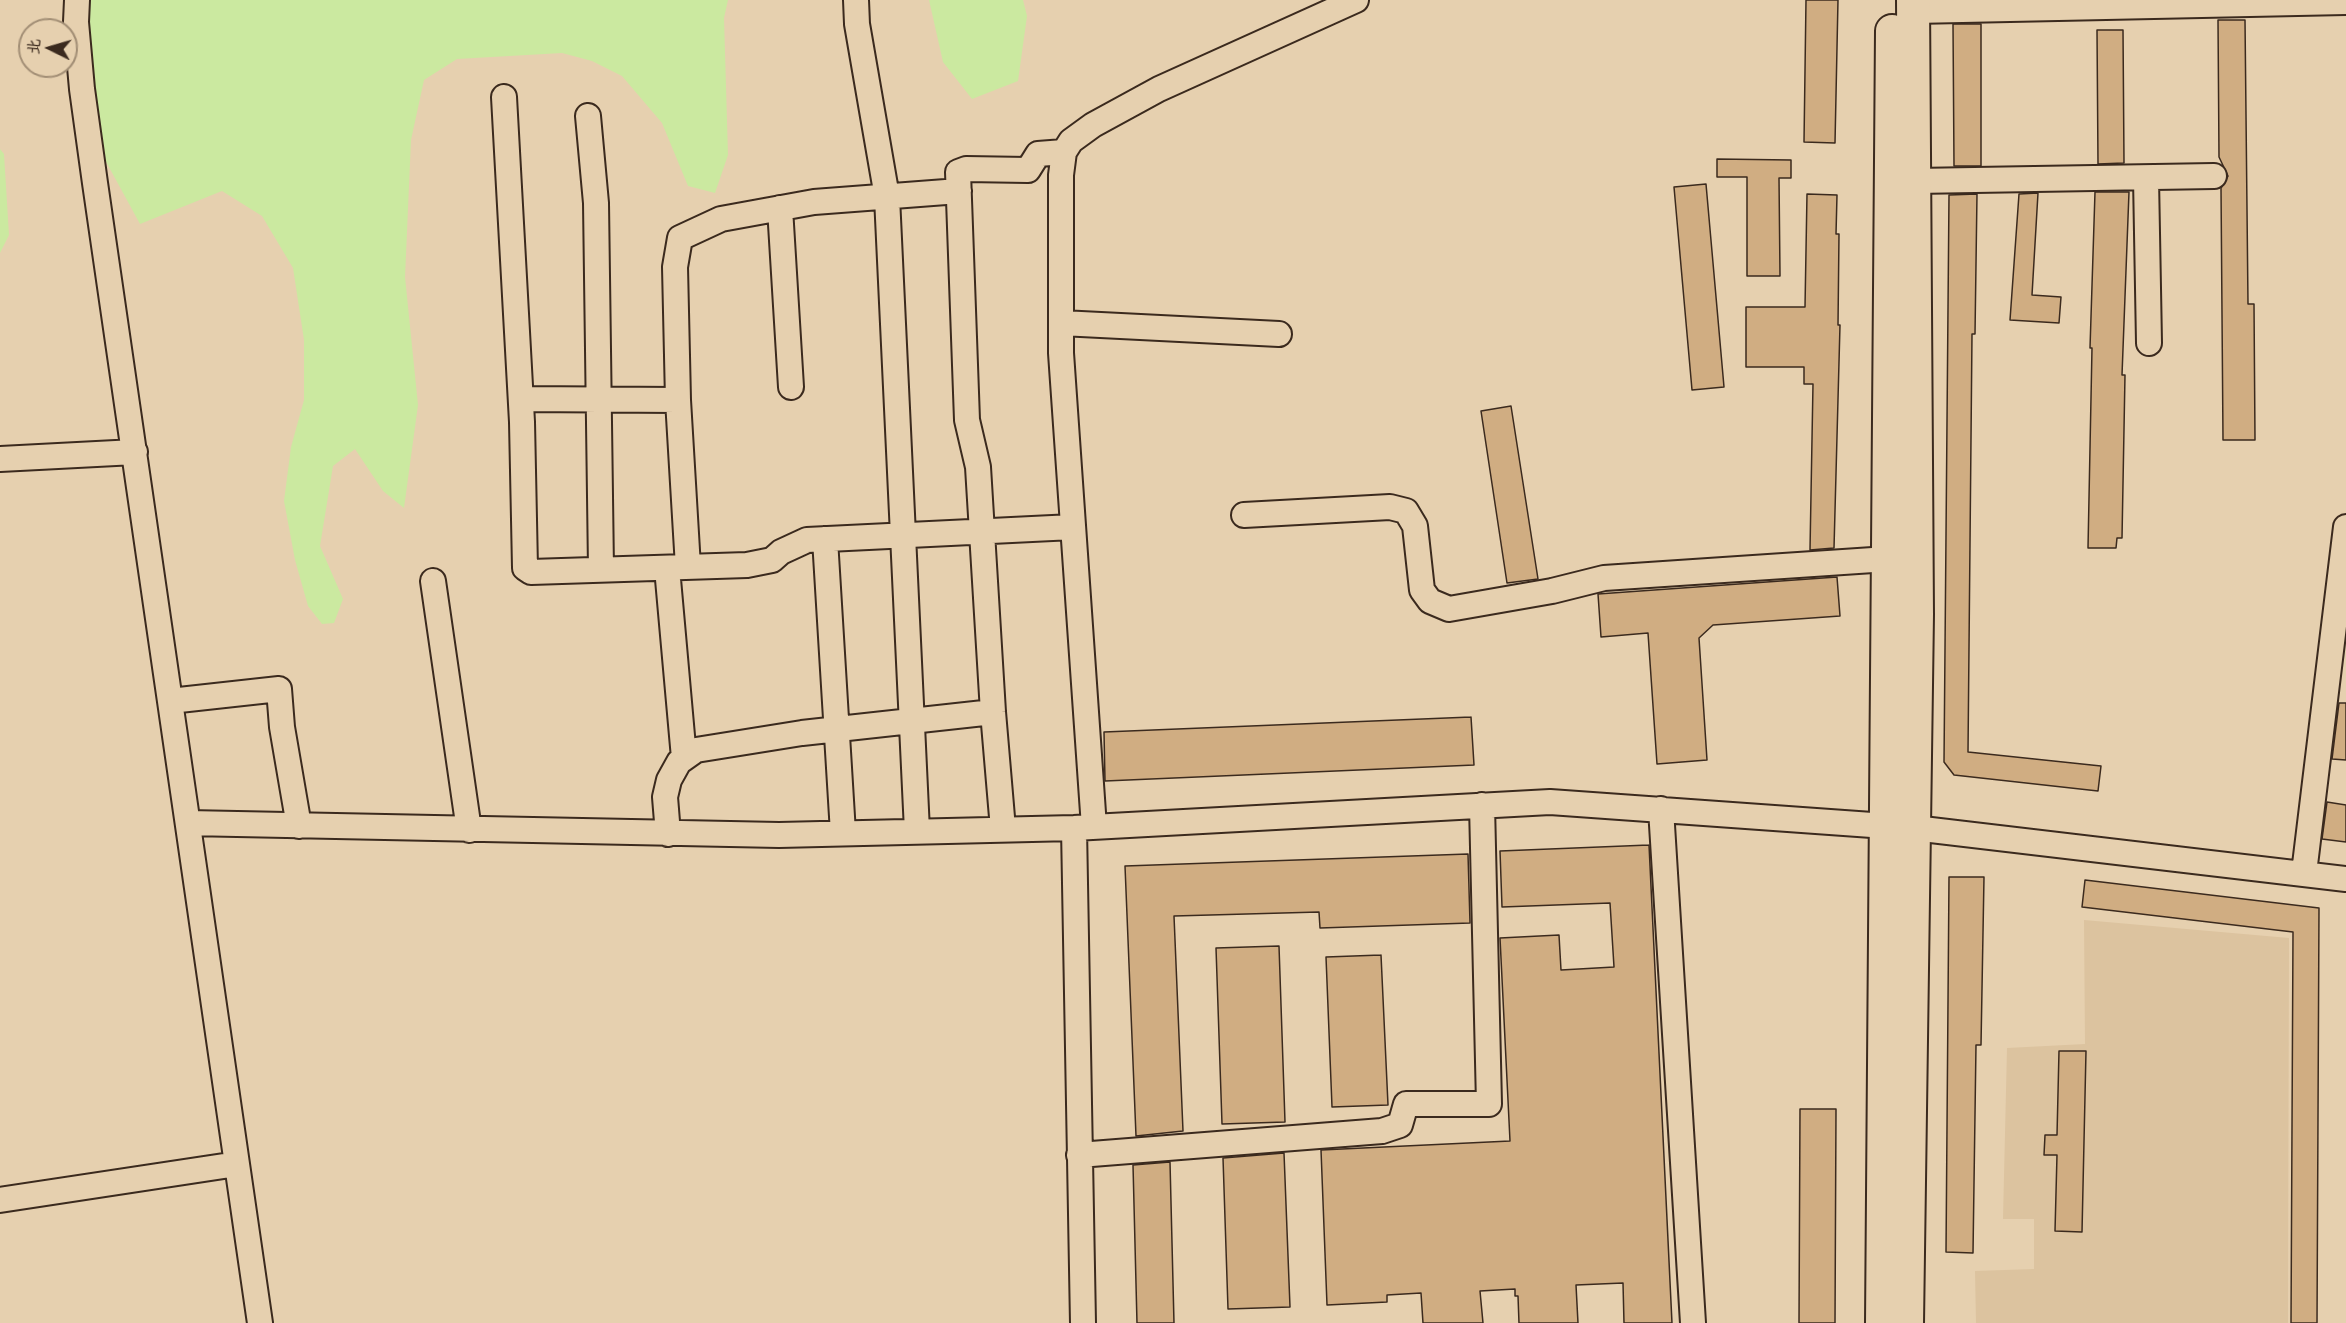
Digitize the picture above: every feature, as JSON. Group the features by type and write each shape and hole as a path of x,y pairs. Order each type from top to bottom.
{"main road":[{"path":"1882,1323 1900,826 1917,614 1915,181 1906,4"},
{"path":"1906,4 1888,559 1900,826 1907,1323"}],"street":[{"path":"77,0 76,22 82,89 260,1323"},
{"path":"856,0 857,24 887,197 917,831"},
{"path":"1083,1323 1079,1155 1084,827 1073,527 1061,323 1061,176 1064,152 1071,141 1093,125 1160,89 1356,0"},
{"path":"1906,4 2346,2"},
{"path":"504,97 521,399 525,568 531,572 747,565 772,560 781,552 807,540 1073,527"},
{"path":"588,116 596,203 601,569"},
{"path":"1003,829 993,712 978,466 967,420 958,172 1028,170 1038,154 1064,152"},
{"path":"1915,181 2214,176"},
{"path":"2146,178 2149,343"},
{"path":"684,758 678,567 676,246 680,238 721,219 814,202 959,191"},
{"path":"780,208 791,387"},
{"path":"1061,323 1278,334"},
{"path":"521,399 678,400"},
{"path":"0,459 135,452"},
{"path":"1244,515 1390,507 1406,511 1415,526 1422,590 1430,601 1449,609 1552,591 1604,578 1888,559"},
{"path":"2304,873 2346,527"},
{"path":"825,539 843,833"},
{"path":"433,581 469,830"},
{"path":"170,701 279,689 282,727 299,826"},
{"path":"668,834 665,797 669,780 679,762 696,750 836,729 993,712"},
{"path":"188,824 668,834 843,833 1084,827 1550,802 1900,826 2346,879"},
{"path":"1079,1155 1382,1131 1400,1125 1406,1104 1489,1104 1482,804"},
{"path":"1661,808 1693,1323"},
{"path":"0,1200 237,1164"}],"shaded area":[{"path":"2084,920 2289,938 2288,1323 1976,1323 1975,1271 2034,1269 2034,1219 2003,1219 2007,1048 2085,1044"}],"green space":[{"path":"90,0 728,0 724,18 728,155 715,193 688,186 662,123 622,76 592,61 562,53 457,59 424,80 411,140 405,277 418,405 404,508 383,491 355,449 333,466 320,546 343,599 334,623 322,624 308,606 295,560 284,501 291,447 304,400 304,340 293,268 262,216 222,191 140,224 104,158 85,45"},
{"path":"929,0 1023,0 1027,16 1018,81 972,99 943,62"},
{"path":"0,149 4,154 9,235 0,253"}],"building":[{"path":"1806,0 1838,0 1835,143 1804,142"},
{"path":"2218,20 2245,20 2248,304 2254,304 2255,440 2223,440 2221,188 2228,176 2219,157"},
{"path":"1953,24 1981,24 1981,166 1954,166"},
{"path":"2097,30 2123,30 2124,163 2098,164"},
{"path":"1717,159 1791,160 1791,178 1779,178 1780,276 1747,276 1747,177 1717,177"},
{"path":"1706,184 1724,387 1692,390 1674,187"},
{"path":"2095,192 2129,192 2122,375 2125,375 2122,538 2117,538 2116,548 2088,548 2092,348 2090,348"},
{"path":"2038,193 2032,295 2061,297 2059,323 2010,320 2019,194"},
{"path":"1807,194 1837,195 1838,325 1840,325 1834,548 1810,550 1813,384 1804,384 1804,367 1746,367 1746,307 1805,307"},
{"path":"1977,194 1975,334 1972,334 1968,752 2101,766 2098,791 1954,775 1944,762 1949,195"},
{"path":"1511,406 1538,579 1507,583 1481,411"},
{"path":"1837,577 1840,616 1713,625 1699,638 1707,760 1657,764 1648,633 1601,637 1598,594"},
{"path":"2339,703 2346,703 2346,760 2332,759"},
{"path":"1471,717 1474,765 1105,781 1104,732"},
{"path":"2327,802 2346,805 2346,842 2322,839"},
{"path":"1649,845 1672,1323 1624,1323 1623,1283 1576,1285 1578,1323 1519,1323 1518,1296 1515,1296 1515,1289 1480,1291 1483,1323 1423,1323 1421,1293 1387,1295 1387,1302 1327,1305 1321,1150 1510,1141 1500,938 1559,935 1561,970 1614,967 1610,903 1502,907 1500,851"},
{"path":"1468,854 1470,923 1320,928 1319,912 1174,916 1183,1131 1136,1136 1125,866"},
{"path":"1949,877 1984,877 1981,1045 1976,1045 1973,1253 1946,1252"},
{"path":"2085,880 2319,908 2317,1323 2291,1323 2293,932 2082,907"},
{"path":"1279,946 1285,1122 1222,1124 1216,948"},
{"path":"1381,955 1388,1105 1332,1107 1326,957"},
{"path":"2059,1051 2086,1051 2082,1232 2055,1231 2057,1155 2044,1155 2045,1135 2057,1135"},
{"path":"1800,1109 1836,1109 1835,1323 1799,1323"},
{"path":"1284,1153 1290,1307 1228,1309 1223,1158"},
{"path":"1170,1162 1174,1323 1137,1323 1133,1165"}]}
